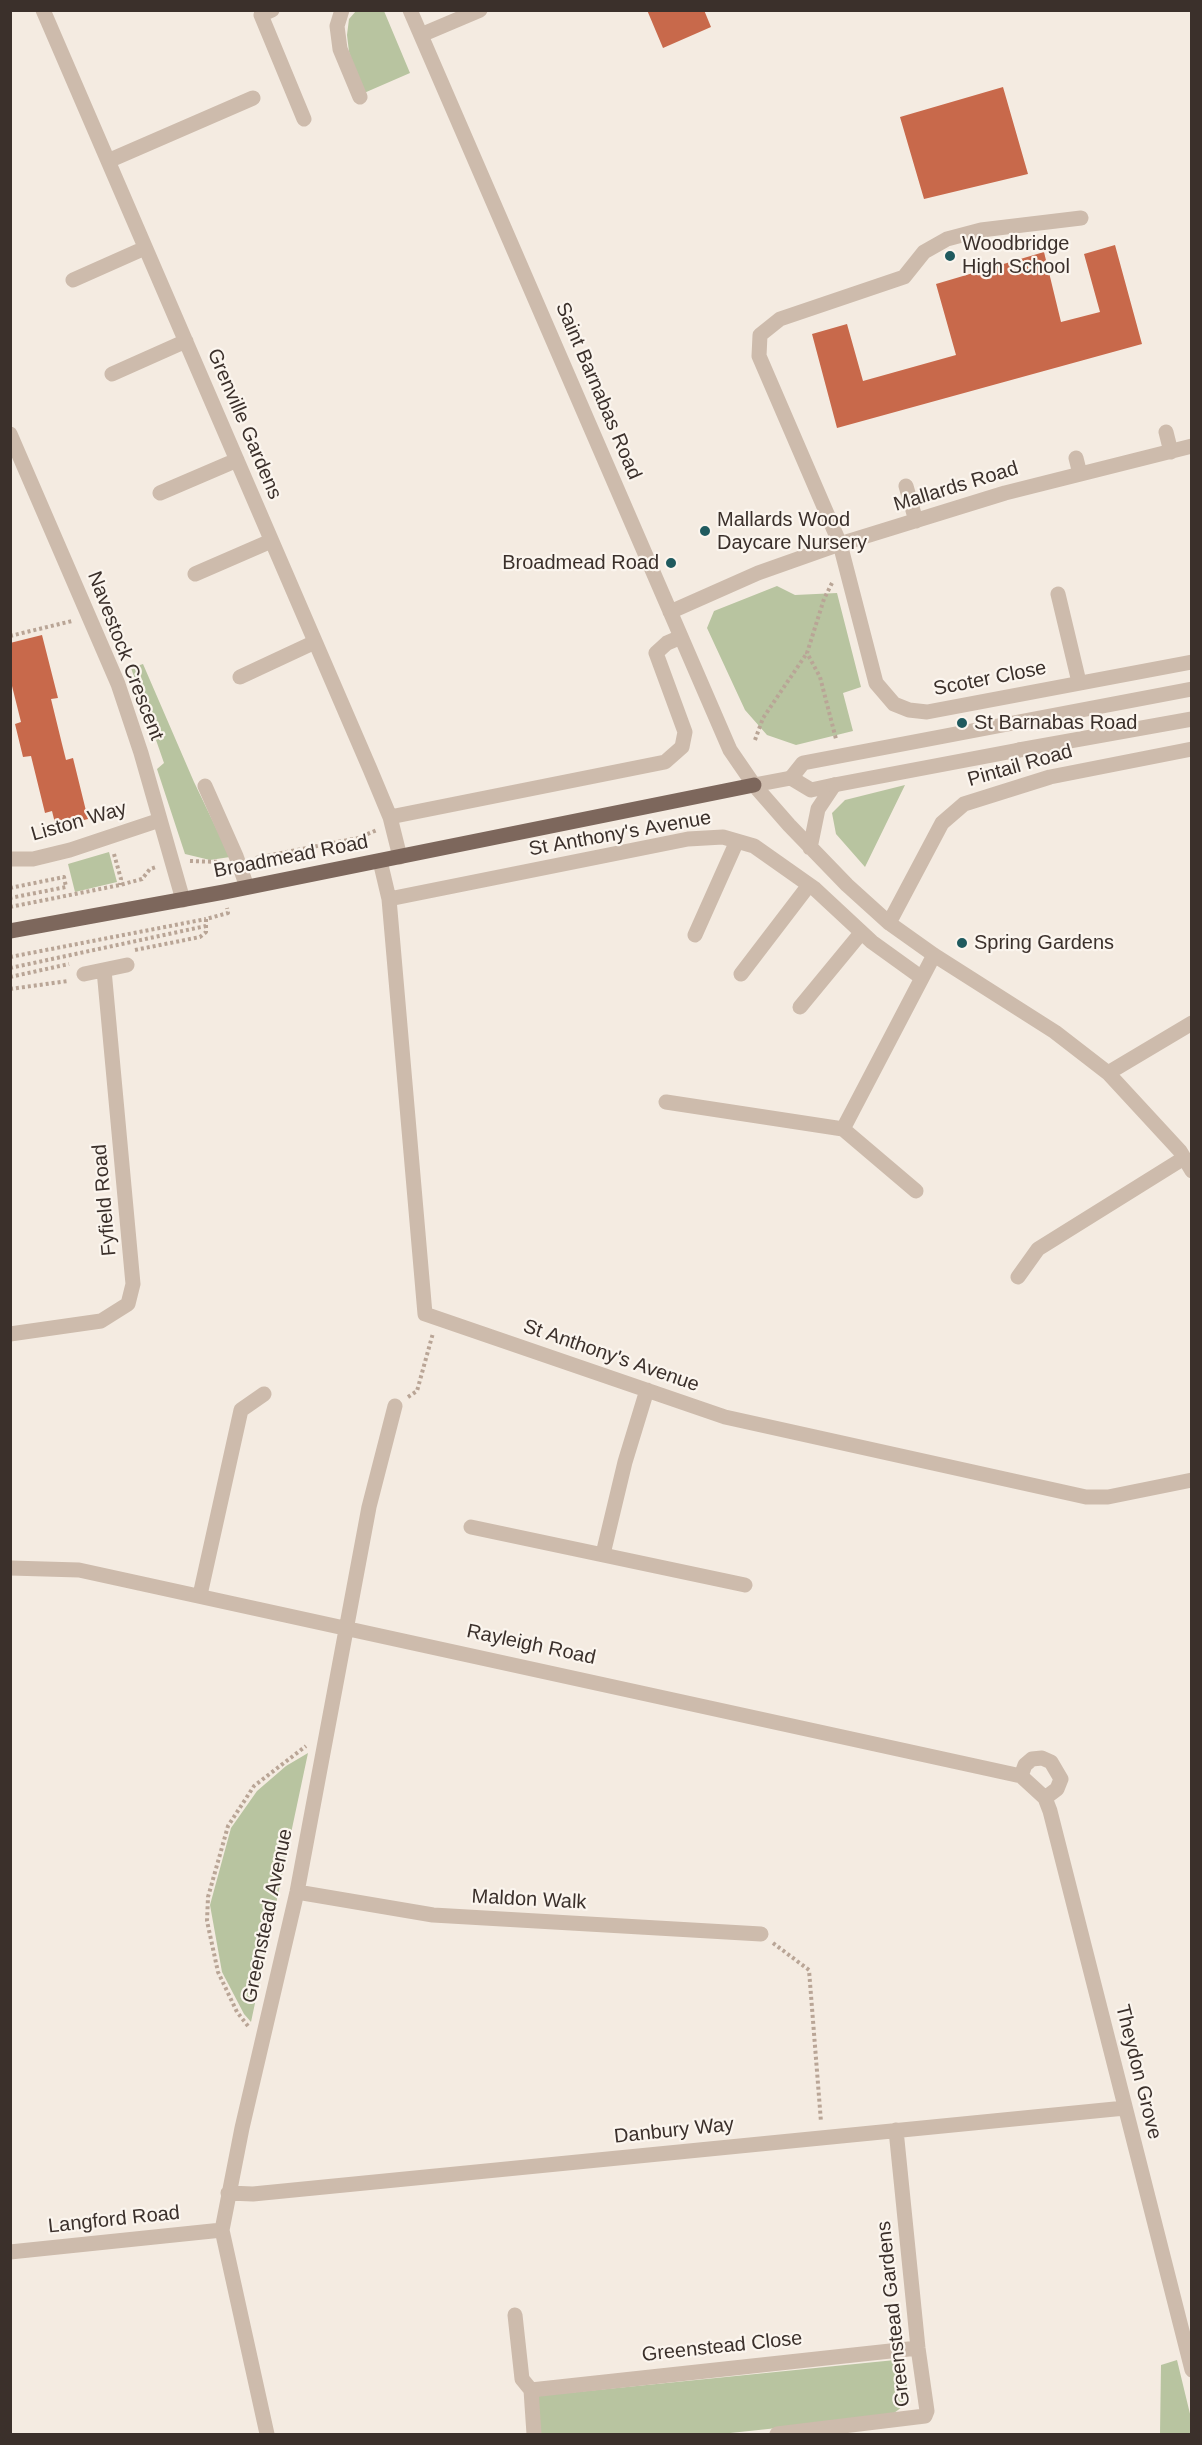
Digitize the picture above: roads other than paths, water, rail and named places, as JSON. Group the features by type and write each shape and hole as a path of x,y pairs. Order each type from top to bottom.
{"main road":[{"name":"Broadmead Road","path":"10,931 183,900 754,784"}],"street":[{"name":"Grenville Gardens","path":"43,10 391,821 400,857"},
{"path":"272,10 261,15 304,119"},
{"path":"342,10 337,26 340,49 360,97"},
{"name":"Saint Barnabas Road","path":"410,10 730,750 754,784"},
{"path":"421,35 480,10"},
{"path":"108,161 253,98"},
{"name":"Scoter Close","path":"1081,218 981,230 947,239 924,252 904,277 780,319 760,335 759,356 840,544 872,671 885,696 894,704 909,710 927,712 1191,662"},
{"path":"73,280 146,248"},
{"path":"112,374 186,341"},
{"path":"1166,432 1171,452"},
{"name":"Navestock Crescent","path":"10,434 48,517 87,617 118,684 183,900"},
{"name":"Mallards Road","path":"670,612 758,573 840,544 1005,493 1191,446"},
{"path":"1076,458 1080,474"},
{"path":"160,493 237,460"},
{"path":"906,486 916,521"},
{"path":"195,574 272,541"},
{"path":"1058,594 1080,682"},
{"name":"Broadmead Road","path":"391,821 665,762 682,747 685,732 656,653 668,643 681,637"},
{"path":"240,677 315,642"},
{"name":"Broadmead Road","path":"754,784 791,778 803,763 1191,689"},
{"path":"791,778 811,790 1191,719"},
{"name":"Pintail Road","path":"889,923 942,823 964,804 1050,777 1191,749"},
{"path":"754,784 810,848 889,923 934,955 1055,1032 1108,1072 1146,1111 1188,1164 1038,1249 1018,1277"},
{"path":"205,786 247,887"},
{"path":"810,848 821,802 834,786"},
{"name":"Liston Way","path":"11,857 33,859 160,820"},
{"name":"St Anthony's Avenue","path":"922,978 861,933 809,885 754,846 723,837 688,839 389,900 425,1314 725,1417 1086,1497 1108,1497 1191,1480"},
{"path":"695,935 737,841"},
{"path":"380,861 389,900"},
{"path":"741,974 809,885"},
{"path":"800,1007 861,933"},
{"path":"843,1129 934,955"},
{"path":"84,974 128,965"},
{"name":"Fyfield Road","path":"10,1334 101,1321 128,1304 133,1284 104,970"},
{"path":"1108,1072 1191,1023"},
{"path":"666,1102 843,1129 916,1191"},
{"path":"603,1554 625,1462 646,1390"},
{"path":"200,1595 241,1410 264,1394"},
{"name":"Greenstead Avenue","path":"267,2434 222,2230 261,2044 297,1892 369,1508 395,1406"},
{"path":"471,1527 745,1585"},
{"name":"Rayleigh Road","path":"10,1568 79,1570 348,1627 1021,1776 1041,1793"},
{"path":"1021,1776 1025,1766 1032,1759 1042,1758 1051,1762 1061,1779 1058,1789 1041,1793"},
{"name":"Theydon Grove","path":"1041,1793 1125,2108 1191,2370"},
{"name":"Maldon Walk","path":"297,1892 433,1915 761,1934"},
{"name":"Danbury Way","path":"228,2193 253,2194 1125,2108"},
{"name":"Greenstead Gardens","path":"777,2434 926,2416 896,2130"},
{"name":"Langford Road","path":"10,2252 222,2230"},
{"path":"515,2315 522,2379 531,2390 534,2434"},
{"name":"Greenstead Close","path":"531,2390 918,2348"}],"place":[{"name":"Woodbridge High School","path":"950,256"},
{"name":"Mallards Wood Daycare Nursery","path":"705,531"},
{"name":"Broadmead Road","path":"671,563"},
{"name":"St Barnabas Road","path":"962,723"},
{"name":"Spring Gardens","path":"962,943"}]}
